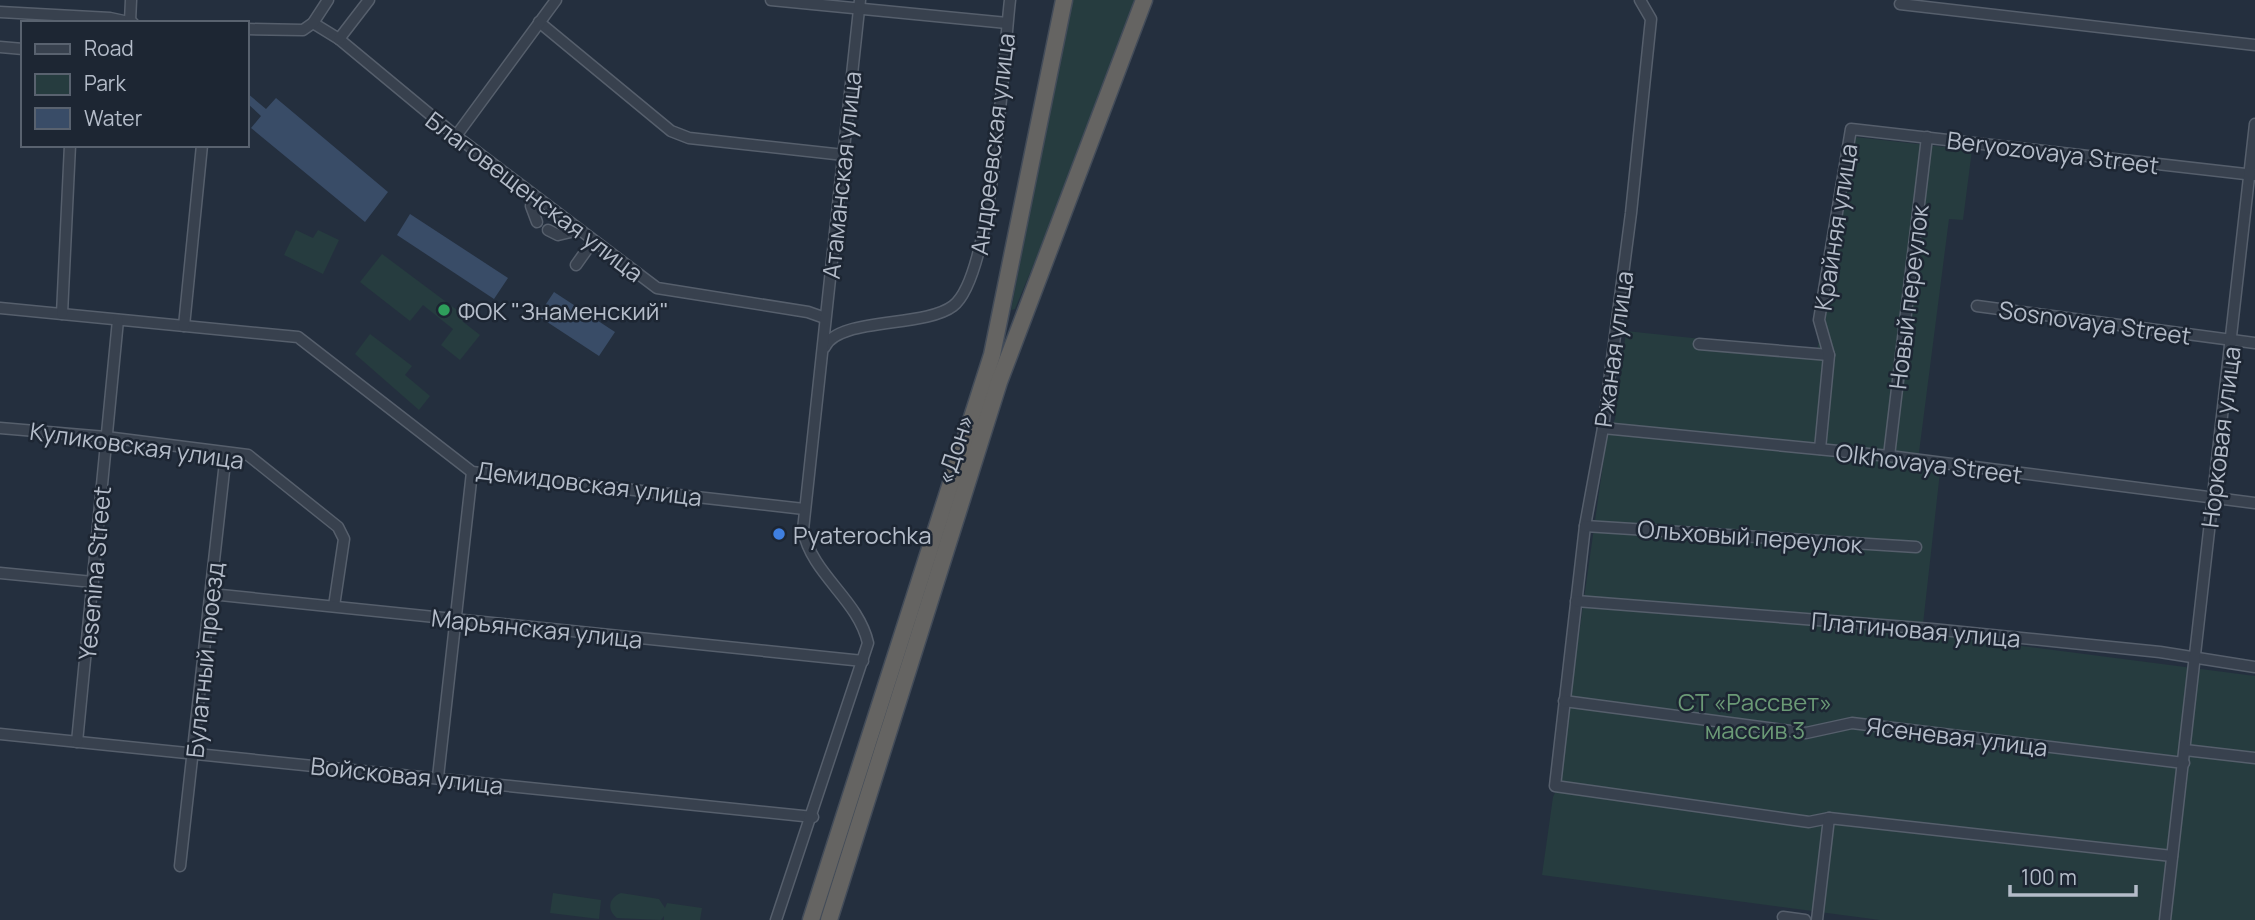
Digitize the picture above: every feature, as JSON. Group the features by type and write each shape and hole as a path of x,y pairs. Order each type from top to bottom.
{"highway":[{"name":"«Дон»","path":"811,920 992,355 1064,0"},
{"name":"«Дон»","path":"829,920 999,382 1144,0"}],"street":[{"path":"131,0 132,21"},
{"path":"248,29 303,30 313,23 328,0"},
{"path":"338,39 369,0"},
{"path":"456,136 556,0"},
{"path":"771,0 860,5 1007,23"},
{"name":"Андреевская улица","path":"823,350 837,333 935,315 952,307 964,296 977,262 986,219 1010,0"},
{"name":"Ржаная улица","path":"1640,0 1651,19 1631,213 1603,428 1585,526 1555,786 1809,822 1829,818"},
{"path":"1899,4 2255,46"},
{"name":"Атаманская улица","path":"776,920 813,817 868,643 864,627 807,548 804,509 860,5"},
{"path":"0,12 126,21"},
{"path":"539,22 671,131 689,138 844,155"},
{"name":"Благовещенская улица","path":"313,23 338,39 533,196 657,288 808,312 825,318"},
{"path":"0,47 21,49"},
{"name":"Норковая улица","path":"2165,920 2212,499 2252,175 2255,124"},
{"name":"Beryozovaya Street","path":"1851,129 2252,175"},
{"name":"Крайняя улица","path":"1821,449 1829,355 1819,320 1851,129"},
{"name":"Новый переулок","path":"1889,456 1927,137"},
{"path":"62,314 70,147"},
{"path":"184,326 202,147"},
{"path":"533,196 531,206 537,222"},
{"path":"548,230 558,235 579,230"},
{"path":"576,265 593,241"},
{"name":"Sosnovaya Street","path":"1978,306 2255,343"},
{"name":"Демидовская улица","path":"0,308 298,337 472,472 804,509"},
{"name":"Yesenina Street","path":"77,742 118,320"},
{"path":"1699,344 1829,355"},
{"name":"Куликовская улица","path":"0,428 106,437 247,455 338,527 344,539 334,606"},
{"name":"Olkhovaya Street","path":"1603,428 1889,456 2255,503"},
{"name":"Булатный проезд","path":"180,866 195,753 226,453"},
{"path":"438,777 472,472"},
{"name":"Ольховый переулок","path":"1585,526 1916,547"},
{"path":"0,573 93,582"},
{"name":"Марьянская улица","path":"211,594 863,660"},
{"name":"Платиновая улица","path":"1576,601 1932,629 2255,667"},
{"name":"Ясеневая улица","path":"1564,701 1806,733 1852,723 2183,763"},
{"name":"Войсковая улица","path":"0,734 813,817"},
{"path":"2185,750 2255,758"},
{"path":"1817,920 1829,818 2172,856"},
{"path":"1783,917 1805,920"}],"green space":[{"path":"1070,0 1140,0 1117,65 1015,309 1011,310"},
{"name":"СТ «Рассвет» массив 3","path":"1855,137 1972,150 1963,220 1949,219 1917,468 1940,472 1922,633 2255,676 2255,920 1880,920 1542,875 1553,797 1557,789 1607,436 1615,419 1626,331 1817,351"},
{"path":"296,230 313,238 318,230 339,240 323,274 284,255"},
{"name":"ФОК \"Знаменский\"","path":"382,254 465,316 462,321 480,335 460,360 441,345 453,329 423,305 410,321 360,282"},
{"path":"370,334 412,366 405,375 430,396 419,410 355,354"},
{"path":"553,893 601,900 599,919 550,913"},
{"path":"621,893 659,899 665,908 667,903 702,908 700,920 664,920 664,916 661,920 617,918 610,904 613,898"}],"water":[{"path":"248,94 266,109 276,98 388,192 365,222 251,128 261,116 248,104"},
{"path":"410,214 508,278 494,299 397,235"},
{"path":"554,292 615,332 599,356 538,316"}],"place":[{"name":"ФОК \"Знаменский\"","path":"444,310"},
{"name":"Pyaterochka","path":"779,534"}]}
